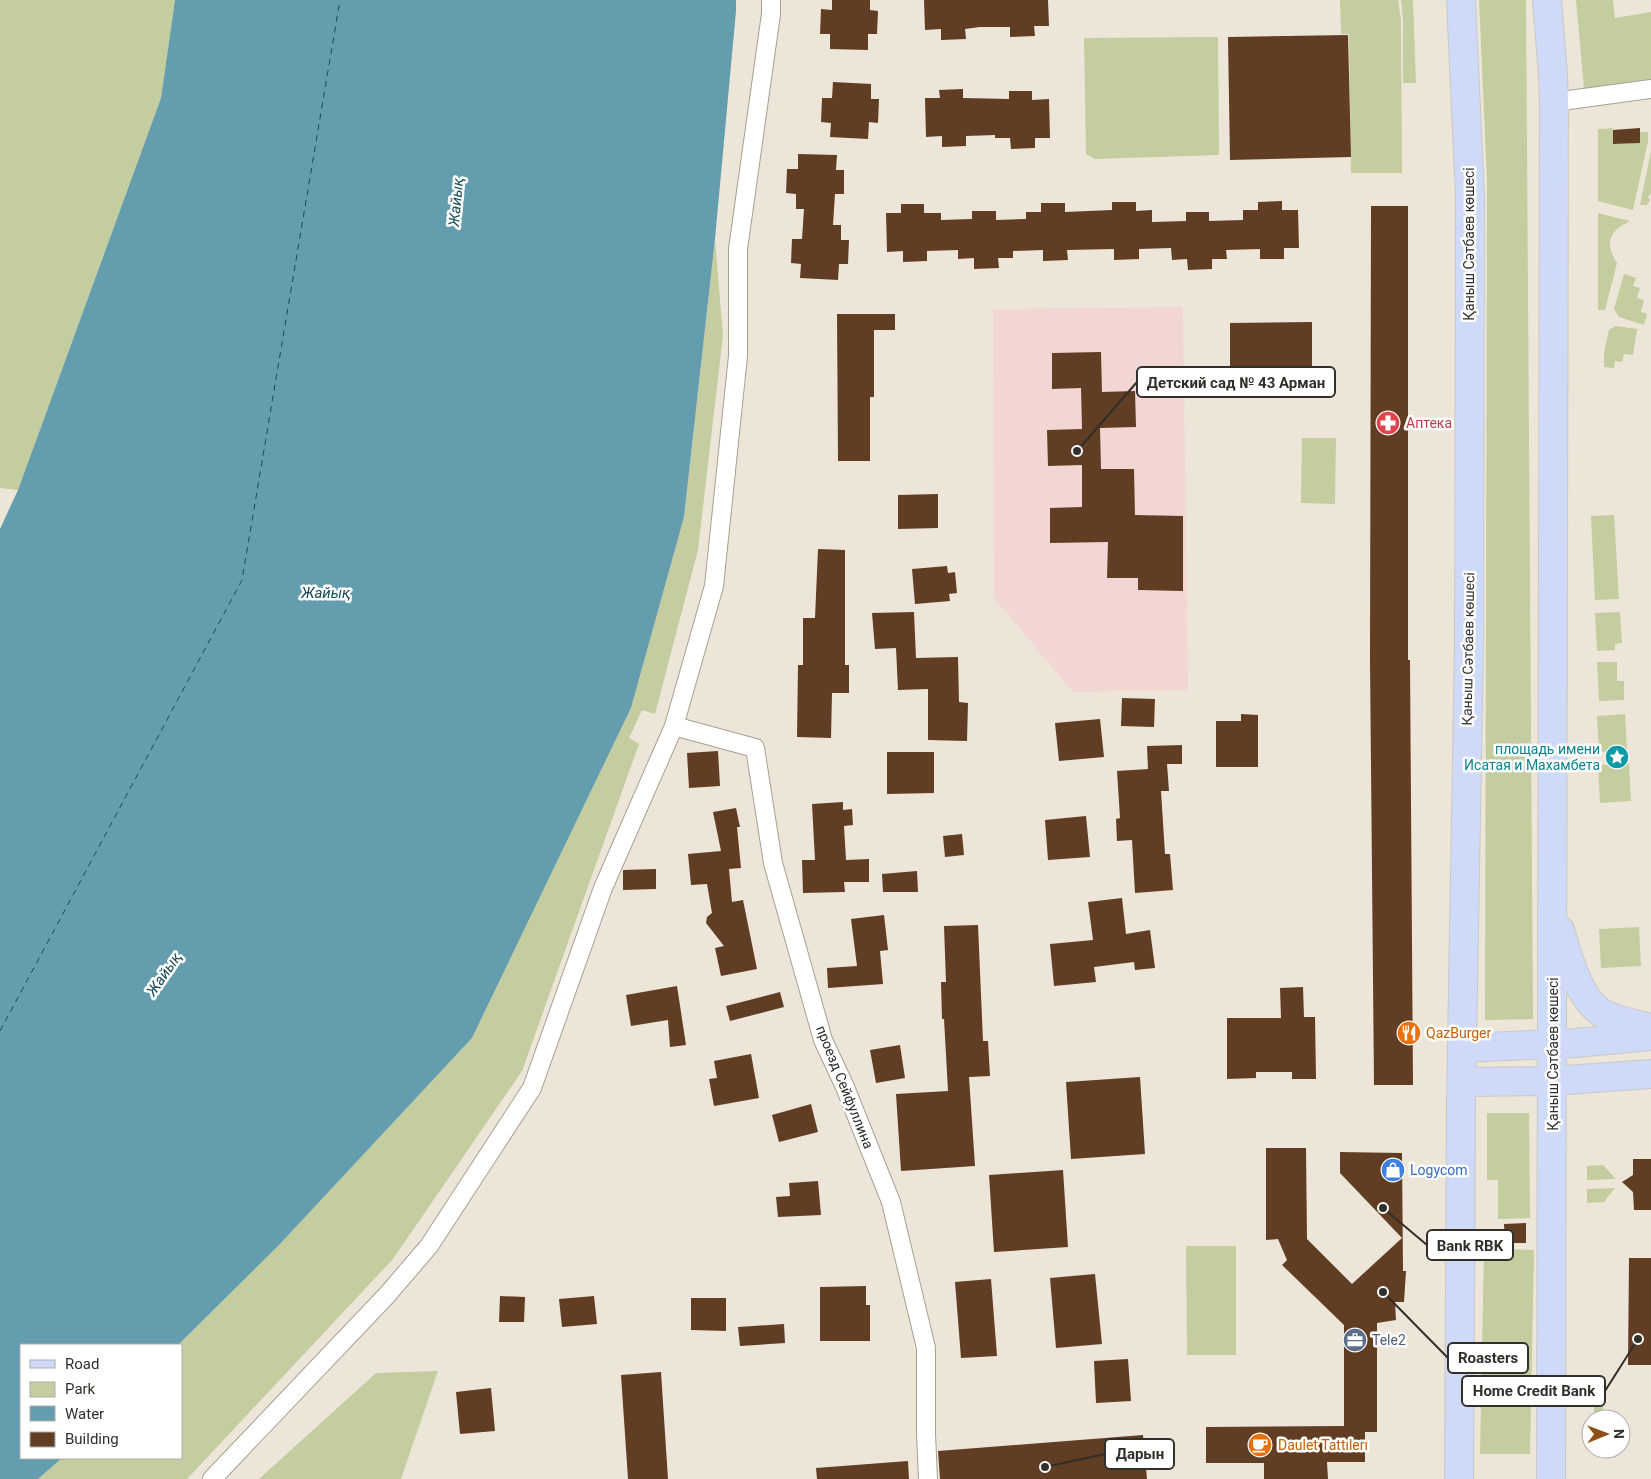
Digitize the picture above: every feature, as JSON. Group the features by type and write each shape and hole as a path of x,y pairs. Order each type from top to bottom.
{"main road":[{"name":"Қаныш Сәтбаев көшесі","path":"1460,1479 1462,1048 1469,644 1470,197 1461,0"},
{"name":"Қаныш Сәтбаев көшесі","path":"1547,0 1554,75 1551,1479"},
{"path":"1553,908 1577,981 1592,1006 1604,1014 1651,1028"},
{"path":"1462,1048 1553,1044 1651,1036"},
{"path":"1462,1082 1552,1081 1651,1074"}],"street":[{"path":"212,1479 387,1295 428,1246 532,1088 602,888 674,726 714,586 738,356 738,250 771,14 771,0"},
{"path":"1554,102 1651,89"},
{"name":"проезд Сейфуллина","path":"674,726 755,748 773,863 823,1040 845,1087 891,1202 926,1348 928,1479"}],"shaded area":[{"path":"1183,307 1188,690 1073,692 994,598 993,309"}],"green space":[{"path":"0,0 175,0 161,98 18,490 0,488"},
{"path":"1340,0 1398,0 1401,20 1402,173 1351,173 1349,34 1341,34"},
{"path":"1401,0 1413,0 1416,83 1403,83 1403,19"},
{"path":"1479,0 1526,0 1533,1019 1485,1020 1487,180"},
{"path":"1576,0 1613,0 1615,18 1651,12 1651,79 1584,89"},
{"path":"1218,37 1219,155 1095,159 1086,154 1084,38"},
{"path":"1613,128 1613,144 1640,143 1640,132 1648,132 1648,141 1633,210 1598,201 1598,129"},
{"path":"1651,151 1651,193 1648,197 1650,200 1647,205 1640,205"},
{"path":"1598,213 1630,221 1617,229 1611,238 1611,249 1617,263 1605,310 1598,310"},
{"path":"715,239 723,335 698,550 655,714 642,710 629,738 639,744 522,1071 393,1259 187,1479 38,1479 61,1459 182,1459 182,1344 179,1344 279,1245 472,1038 631,708 684,517"},
{"path":"1624,274 1636,278 1633,286 1640,288 1637,298 1644,300 1641,312 1647,314 1644,325 1619,317 1614,309"},
{"path":"1616,326 1637,329 1633,355 1624,354 1622,362 1615,361 1614,368 1604,367 1604,352 1609,330"},
{"path":"1302,438 1336,438 1335,504 1301,503"},
{"path":"1614,515 1619,599 1595,600 1591,516"},
{"path":"1620,612 1622,643 1615,644 1615,650 1597,651 1595,613"},
{"path":"1597,662 1617,662 1617,681 1624,681 1624,700 1599,701"},
{"path":"1625,714 1627,751 1599,752 1597,716"},
{"path":"1629,763 1631,801 1600,803 1598,765"},
{"path":"1639,927 1641,966 1601,968 1599,929"},
{"path":"1487,1113 1529,1113 1530,1218 1498,1219 1498,1180 1487,1180"},
{"path":"1603,1165 1616,1179 1587,1180 1587,1166"},
{"path":"1615,1188 1604,1202 1587,1203 1587,1189"},
{"path":"1186,1246 1236,1246 1236,1355 1187,1355"},
{"path":"1484,1249 1534,1250 1530,1454 1480,1454"},
{"path":"438,1371 401,1479 259,1479 376,1373"},
{"path":"1594,1378 1603,1378 1603,1409 1594,1409"}],"water":[{"name":"Жайық","path":"175,0 736,0 715,239 684,517 631,708 472,1038 279,1245 179,1344 20,1344 20,1459 61,1459 38,1479 0,1479 0,529 18,490 161,98"}],"building":[{"path":"832,0 870,0 870,10 878,11 877,34 868,34 868,50 830,49 830,34 820,34 821,9 832,10"},
{"path":"924,0 1048,0 1049,26 1034,26 1035,36 1010,37 1010,27 980,27 965,29 966,39 941,40 941,29 925,30"},
{"path":"1348,35 1351,157 1230,160 1228,37"},
{"path":"833,82 871,84 871,99 879,99 878,123 869,122 868,139 830,137 831,123 821,122 822,98 832,98"},
{"path":"963,89 963,98 1009,99 1009,91 1032,91 1032,100 1049,99 1050,138 1035,138 1035,148 1011,149 1010,138 995,138 995,135 966,136 966,146 942,147 942,136 926,137 925,98 940,98 939,90"},
{"path":"1640,128 1640,143 1613,144 1613,130"},
{"path":"798,154 837,155 836,170 844,170 844,194 835,194 833,225 841,225 841,240 849,240 848,264 839,264 838,280 800,278 801,264 791,263 792,239 802,239 804,209 796,209 796,194 786,193 787,169 798,169"},
{"path":"1282,201 1282,210 1298,210 1299,248 1284,248 1284,259 1260,259 1260,249 1226,250 1227,259 1212,259 1212,269 1188,270 1187,259 1172,260 1171,248 1139,249 1139,259 1114,260 1114,249 1067,250 1068,260 1043,261 1043,250 1013,251 1013,258 998,258 999,268 974,269 974,258 958,259 958,250 927,251 927,261 903,262 903,251 887,252 886,213 901,213 901,204 924,204 924,213 941,213 941,220 972,219 972,211 996,211 996,220 1026,219 1026,212 1041,212 1041,203 1065,203 1065,212 1112,210 1112,202 1136,202 1136,211 1152,210 1152,222 1186,221 1186,212 1209,212 1209,221 1243,220 1243,210 1258,210 1258,202"},
{"path":"1371,206 1408,206 1408,660 1410,660 1413,1085 1374,1085 1370,660"},
{"path":"837,314 895,314 895,330 874,330 874,397 870,397 870,461 838,461"},
{"path":"1312,322 1312,385 1230,386 1230,323"},
{"path":"1101,352 1102,392 1135,391 1136,427 1100,428 1101,469 1134,469 1135,515 1183,516 1183,591 1138,590 1138,578 1107,578 1108,542 1050,543 1050,508 1082,507 1082,465 1048,466 1047,430 1082,429 1081,388 1052,389 1052,353"},
{"path":"938,494 938,528 898,529 898,495"},
{"path":"818,549 845,550 845,665 849,665 849,693 832,693 831,738 797,737 798,665 803,665 803,618 815,618"},
{"path":"947,566 948,573 955,572 957,593 949,594 950,601 915,604 912,569"},
{"path":"914,612 916,658 958,657 959,702 968,703 967,741 928,740 928,689 898,690 896,648 875,649 872,613"},
{"path":"1122,698 1155,699 1154,727 1121,726"},
{"path":"1241,714 1258,715 1258,767 1216,767 1216,721 1241,721"},
{"path":"1100,719 1104,757 1059,761 1055,723"},
{"path":"1182,745 1182,764 1167,764 1169,791 1161,791 1165,854 1170,854 1173,890 1135,893 1132,840 1117,841 1116,819 1120,818 1117,771 1148,769 1147,746"},
{"path":"718,751 720,786 689,788 687,753"},
{"path":"887,752 934,752 934,793 887,794"},
{"path":"843,802 843,810 852,809 853,825 844,826 846,860 869,859 869,882 844,882 845,892 803,893 802,860 815,860 812,804"},
{"path":"736,808 740,827 737,827 741,868 729,869 732,902 743,900 757,969 721,976 715,948 724,946 706,923 707,917 712,913 707,884 691,885 688,854 721,851 713,812"},
{"path":"1086,816 1090,857 1048,860 1045,820"},
{"path":"962,834 964,855 945,857 943,836"},
{"path":"656,869 656,889 623,890 623,870"},
{"path":"917,871 918,892 883,892 882,874"},
{"path":"1122,898 1126,934 1150,930 1155,968 1135,970 1134,962 1094,967 1096,982 1054,986 1050,944 1093,940 1088,902"},
{"path":"884,915 888,950 880,951 883,984 828,988 827,968 857,966 851,919"},
{"path":"978,925 983,1041 988,1041 990,1076 969,1077 975,1166 901,1171 896,1094 948,1091 941,982 946,982 944,926"},
{"path":"677,986 686,1045 670,1047 668,1020 631,1026 626,995"},
{"path":"1303,987 1304,1017 1315,1017 1316,1079 1292,1079 1292,1072 1256,1072 1256,1078 1227,1079 1227,1018 1281,1018 1280,988"},
{"path":"780,992 784,1007 730,1021 726,1006"},
{"path":"900,1045 905,1078 876,1083 870,1050"},
{"path":"751,1054 759,1098 714,1106 709,1079 717,1078 714,1061"},
{"path":"1140,1077 1145,1154 1071,1159 1066,1082"},
{"path":"811,1104 818,1132 779,1142 772,1115"},
{"path":"1266,1148 1306,1148 1307,1239 1352,1284 1402,1238 1340,1173 1340,1152 1402,1153 1403,1271 1406,1271 1404,1302 1395,1302 1396,1320 1377,1323 1377,1432 1365,1432 1365,1462 1327,1462 1328,1479 1264,1479 1264,1463 1206,1463 1206,1427 1344,1426 1344,1325 1282,1265 1287,1260 1278,1239 1266,1240"},
{"path":"1633,1159 1651,1159 1651,1210 1634,1210 1633,1192 1622,1182 1633,1175"},
{"path":"1063,1170 1068,1247 994,1252 989,1175"},
{"path":"818,1181 821,1215 778,1217 776,1197 790,1196 789,1183"},
{"path":"1526,1223 1526,1243 1505,1243 1504,1224"},
{"path":"1629,1258 1651,1258 1651,1365 1628,1365"},
{"path":"1095,1274 1102,1344 1056,1348 1050,1278"},
{"path":"991,1279 997,1356 961,1358 955,1282"},
{"path":"866,1286 866,1305 870,1305 870,1341 820,1341 820,1287"},
{"path":"500,1296 525,1297 524,1322 499,1322"},
{"path":"594,1296 597,1324 562,1327 559,1299"},
{"path":"691,1298 726,1298 726,1331 691,1330"},
{"path":"784,1324 785,1343 740,1346 738,1327"},
{"path":"1128,1359 1131,1401 1096,1403 1094,1361"},
{"path":"661,1372 668,1479 628,1479 621,1375"},
{"path":"491,1388 495,1431 460,1434 456,1392"},
{"path":"1143,1435 1147,1479 940,1479 938,1451"},
{"path":"908,1461 909,1479 817,1479 816,1468"}],"ferry route":[{"path":"0,1031 242,580 340,0"}],"place":[{"name":"Аптека","path":"1388,423"},
{"name":"Детский сад № 43 Арман","path":"1077,451"},
{"name":"площадь имени Исатая и Махамбета","path":"1617,757"},
{"name":"QazBurger","path":"1409,1033"},
{"name":"Logycom","path":"1393,1170"},
{"name":"Bank RBK","path":"1383,1208"},
{"name":"Roasters","path":"1383,1292"},
{"name":"Home Credit Bank","path":"1638,1339"},
{"name":"Tele2","path":"1355,1340"},
{"name":"Daulet Tattılerı","path":"1260,1445"},
{"name":"Дарын","path":"1045,1467"}]}
